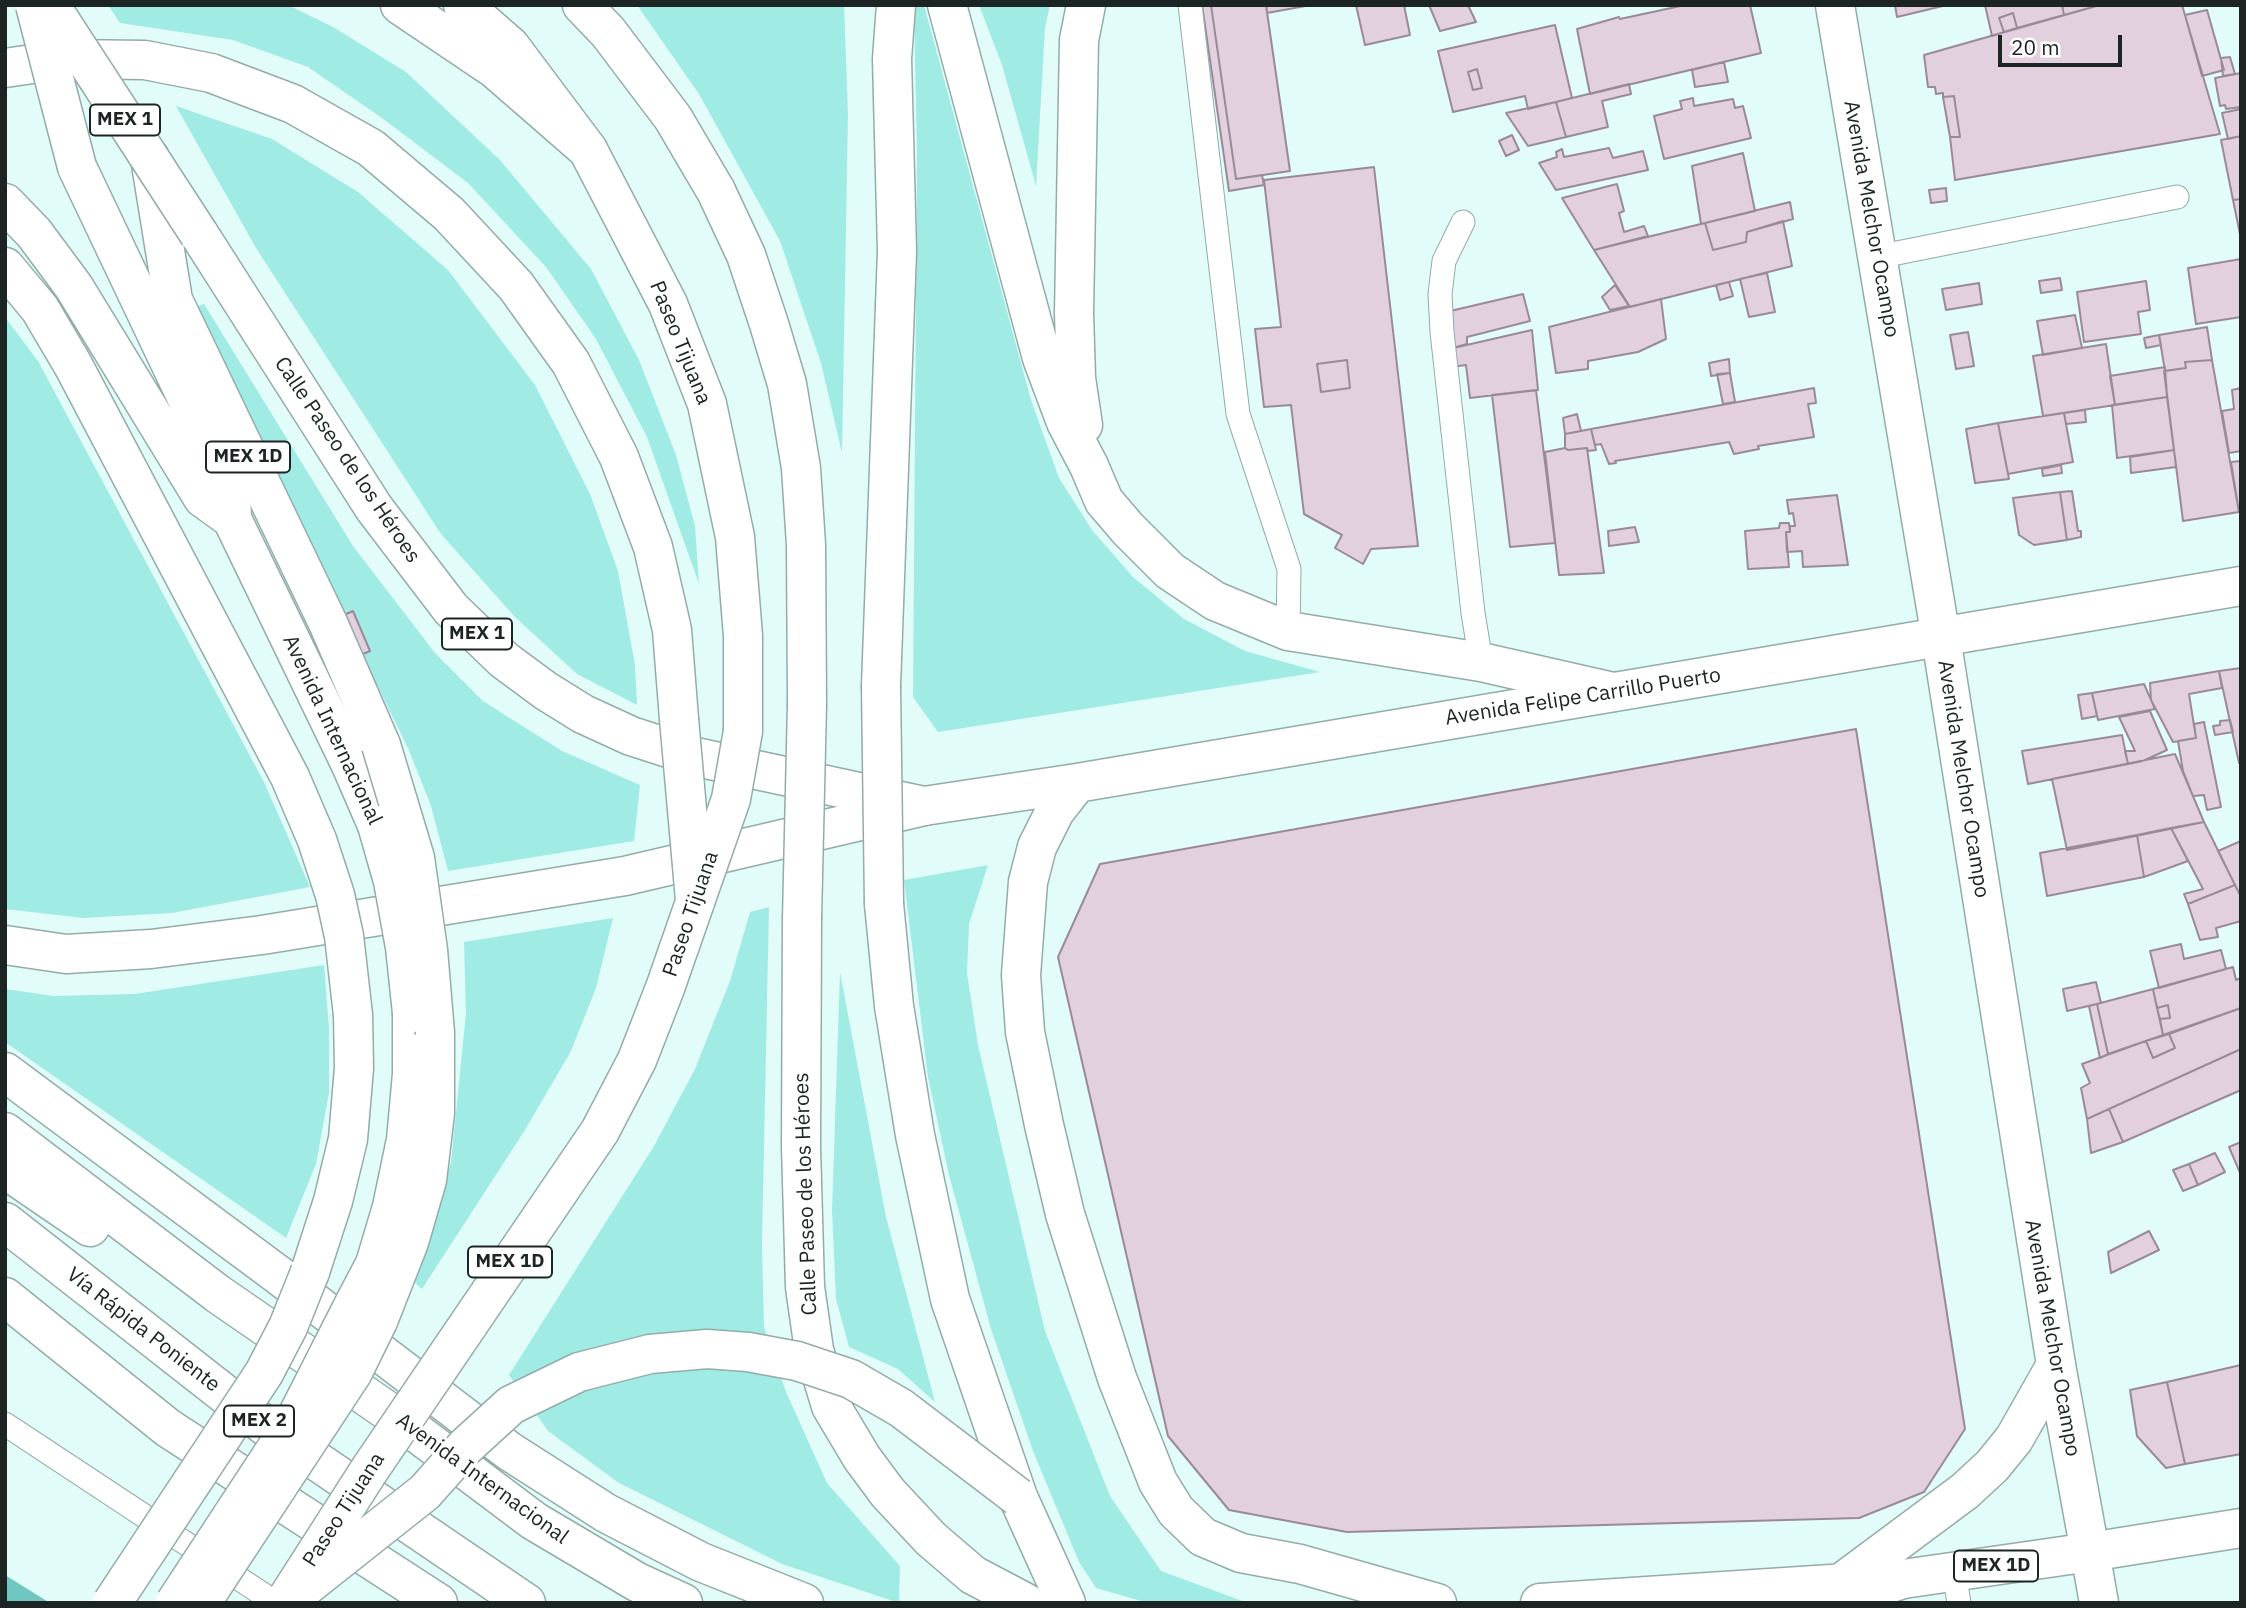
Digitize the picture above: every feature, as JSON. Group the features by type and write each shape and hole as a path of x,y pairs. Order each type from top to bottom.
{"main road":[{"name":"MEX 1","path":"35,5 77,167 230,491 232,519"},
{"name":"Calle Paseo de los Héroes","path":"50,5 374,508 451,609 504,660 574,709 631,736 696,757 924,806"},
{"name":"MEX 1D","path":"400,5 495,69 587,150"},
{"path":"463,5 510,46 587,150"},
{"name":"Calle Paseo de los Héroes","path":"582,5 608,32 665,107 716,191 746,255 787,384 801,468 806,545 807,704 800,1147 804,1287 814,1350 831,1406 862,1458 888,1493 931,1539 972,1575 1026,1603"},
{"path":"896,5 892,59 897,251 881,686 884,904 894,1006 915,1135 950,1299 1018,1497 1066,1603"},
{"path":"947,5 1042,358 1066,422 1104,501 1128,529 1170,572 1215,601 1288,631 1480,662 1613,692"},
{"path":"1086,5 1079,40 1074,313 1076,378 1089,466"},
{"name":"Avenida Melchor Ocampo","path":"1835,5 1941,639 2056,1365 2099,1603"},
{"path":"5,68 66,60 145,60 211,74 293,104 371,148 449,214 516,286 571,363 620,457 656,559 672,630 695,900"},
{"name":"Paseo Tijuana","path":"285,1603 370,1469 600,1131 637,1060 731,799 743,730 743,636 735,537 707,404 668,304 587,150"},
{"name":"MEX 1D","path":"150,158 173,300 328,623 380,745 415,858 428,950 424,1023"},
{"name":"Avenida Internacional","path":"5,202 34,233 74,287 202,498 232,519 351,765 377,825 393,881 405,947 424,1023 412,1074 406,1140 393,1207 375,1264 366,1312 175,1603"},
{"path":"5,267 40,309 73,365 290,777 317,840 335,895 344,936 353,1015 354,1069 348,1139 333,1201 310,1272 288,1327 264,1373 112,1603"},
{"name":"Avenida Felipe Carrillo Puerto","path":"5,945 66,954 151,949 262,935 625,876 924,806 1941,639 2241,586"},
{"path":"1077,783 1055,811 1043,835 1028,882 1021,975 1025,1032 1065,1214 1116,1378 1158,1482 1176,1511 1203,1537 1241,1553 1300,1564 1437,1603"},
{"path":"5,1072 509,1451 606,1513 690,1556 804,1603"},
{"name":"Avenida Internacional","path":"5,1132 218,1294 389,1412 534,1521 637,1582 683,1603"},
{"path":"5,1169 138,1260 218,1294"},
{"name":"Vía Rápida Poniente","path":"5,1222 268,1428 526,1603"},
{"path":"5,1297 168,1428"},
{"name":"MEX 1D","path":"201,1603 353,1372 366,1312"},
{"path":"5,1329 168,1428 438,1603"},
{"path":"285,1603 425,1492 465,1447 511,1405 579,1372 650,1354 708,1349 748,1352 797,1361 850,1380 901,1408 1018,1497"},
{"path":"1540,1603 1835,1593 1965,1491 1992,1466 2014,1439 2056,1365"},
{"path":"2090,1552 2241,1528"},
{"name":"MEX 1D","path":"1835,1593 1903,1580 1957,1587 2090,1552"}],"lane":[{"path":"1190,5 1238,414 1289,569 1288,631"},
{"path":"1877,257 2176,197"},
{"path":"1462,222 1444,261 1440,294 1442,332 1480,662"},
{"path":"5,1424 276,1603"}],"shaded area":[{"path":"108,5 288,5 333,27 406,72 500,160 591,269 639,360 676,455 695,526 699,584 647,437 596,339 546,267 468,183 382,118 308,67 233,40 120,23"},
{"path":"637,5 844,5 848,114 842,453 821,363 780,241 699,94"},
{"path":"914,5 924,5 1031,400 1059,478 1092,530 1133,577 1184,619 1245,651 1320,672 938,732 913,697 917,157"},
{"path":"979,5 1050,5 1045,28 1036,186 1002,65"},
{"path":"176,106 272,139 358,192 448,270 535,385 590,494 618,571 635,665 637,705 577,674 515,617 441,534 256,248"},
{"path":"204,304 353,546 435,653 483,701 562,751 640,785 634,841 448,871 431,806 408,748 192,309"},
{"path":"5,317 38,361 264,782 310,887 172,913 83,918 5,909"},
{"path":"988,865 969,924 967,973 978,1045 1045,1331 1110,1496 1161,1571 1248,1603 1148,1603 1096,1588 1079,1562 1033,1451 991,1329 949,1175 928,1077 904,880"},
{"path":"769,907 762,1243 764,1327 786,1392 827,1483 900,1566 899,1603 782,1564 619,1483 548,1431 509,1375 654,1146 695,1069 730,981 750,912"},
{"path":"613,918 596,988 571,1051 525,1130 422,1289 415,1283 451,1162 466,1013 464,942"},
{"path":"324,965 329,1028 329,1093 316,1164 286,1238 5,1042 5,989 54,996 135,994"},
{"path":"840,972 886,1217 935,1402 898,1369 849,1347 836,1299 832,1210"},
{"path":"5,1575 50,1603 5,1603"}],"building":[{"path":"1202,5 1211,5 1236,179 1262,175 1264,185 1229,191"},
{"path":"1211,5 1266,5 1290,171 1236,179"},
{"path":"1266,5 1311,5 1267,13"},
{"path":"1356,5 1404,5 1410,35 1365,45"},
{"path":"1429,5 1468,5 1476,22 1440,31"},
{"path":"1685,5 1750,5 1761,53 1590,94 1577,29 1619,17 1620,19"},
{"path":"1895,5 1947,5 1897,17"},
{"path":"1985,5 2062,5 2064,15 2017,28 2013,13 1999,18 2004,32 1992,36"},
{"path":"2062,5 2093,5 2093,7 2064,15"},
{"path":"2100,5 2182,5 2220,134 1955,180 1950,137 1960,137 1954,96 1943,97 1943,93 1936,94 1935,87 1928,87 1924,55"},
{"path":"2207,10 2224,70 2202,76 2185,15"},
{"path":"2013,13 2017,28 2004,32 1999,18"},
{"path":"1555,25 1572,98 1528,109 1525,96 1453,112 1438,51","holes":["1477,69 1482,88 1473,90 1468,72"]},
{"path":"2230,57 2235,74 2223,76 2221,58"},
{"path":"1724,62 1728,82 1695,87 1692,70"},
{"path":"1477,69 1482,88 1473,90 1468,72"},
{"path":"2241,73 2241,107 2226,109 2225,105 2220,106 2215,78"},
{"path":"1629,84 1631,94 1602,101 1608,127 1566,137 1556,102"},
{"path":"1954,96 1960,137 1950,137 1943,97"},
{"path":"1693,98 1694,106 1733,99 1735,108 1743,106 1751,138 1664,159 1654,116 1682,109 1680,101"},
{"path":"1556,102 1566,137 1528,146 1506,113"},
{"path":"2241,109 2241,136 2228,139 2222,113"},
{"path":"1512,135 1519,150 1506,156 1499,141"},
{"path":"2241,136 2241,199 2233,200 2221,140"},
{"path":"1609,148 1613,158 1643,151 1648,170 1556,190 1539,163 1557,157 1556,152 1562,149 1564,157"},
{"path":"1743,153 1755,211 1701,224 1692,166"},
{"path":"1374,167 1418,546 1371,549 1363,564 1335,548 1342,535 1304,514 1291,405 1264,407 1255,329 1281,327 1264,180","holes":["1347,360 1350,388 1321,392 1317,364"]},
{"path":"1617,184 1624,211 1619,213 1624,232 1644,226 1648,236 1594,250 1562,198"},
{"path":"1946,188 1947,201 1931,203 1929,190"},
{"path":"2241,199 2241,239 2233,200"},
{"path":"1790,202 1793,219 1747,232 1746,242 1713,250 1705,223"},
{"path":"1783,221 1792,266 1630,307 1594,250 1705,223 1713,250 1746,242 1747,232"},
{"path":"2241,259 2241,317 2196,324 2188,268"},
{"path":"1767,273 1775,312 1749,317 1740,279"},
{"path":"2060,278 2062,290 2041,293 2039,281"},
{"path":"2146,281 2150,310 2138,312 2141,334 2084,342 2077,292"},
{"path":"1729,282 1733,296 1720,300 1716,285"},
{"path":"1979,283 1982,304 1946,310 1942,289"},
{"path":"1615,285 1629,306 1610,310 1602,297"},
{"path":"1523,294 1530,321 1467,337 1467,344 1449,349 1446,312"},
{"path":"1661,299 1666,339 1638,352 1588,361 1588,369 1556,373 1549,327"},
{"path":"2075,315 2082,348 2043,355 2037,321"},
{"path":"2207,327 2212,360 2185,362 2186,368 2165,371 2159,335"},
{"path":"1532,330 1538,390 1470,398 1466,365 1452,367 1449,349"},
{"path":"1968,332 1974,366 1956,369 1950,335"},
{"path":"2159,335 2161,345 2146,348 2144,338"},
{"path":"2106,344 2115,405 2043,416 2033,356"},
{"path":"1729,359 1730,373 1711,376 1709,363"},
{"path":"1347,360 1350,388 1321,392 1317,364"},
{"path":"2212,360 2239,512 2183,521 2164,371 2186,368 2185,362"},
{"path":"2165,367 2167,397 2115,405 2110,376"},
{"path":"1730,373 1735,402 1723,404 1717,374"},
{"path":"1814,388 1816,403 1808,404 1814,437 1758,446 1759,449 1734,454 1729,442 1609,464 1601,444 1595,445 1591,429"},
{"path":"2241,388 2241,451 2229,453 2222,411 2234,409 2232,390"},
{"path":"1536,390 1555,543 1510,547 1492,395"},
{"path":"2167,397 2174,450 2117,458 2112,405"},
{"path":"2085,410 2086,422 2066,424 2064,413"},
{"path":"2064,413 2073,462 2008,474 1998,423"},
{"path":"1577,414 1581,431 1565,434 1563,418"},
{"path":"1998,423 2009,479 1975,483 1966,429"},
{"path":"1591,429 1596,450 1565,448 1565,434"},
{"path":"1587,448 1604,573 1559,575 1545,452"},
{"path":"2174,450 2176,467 2131,473 2130,457"},
{"path":"2241,461 2241,506 2238,506 2231,462"},
{"path":"2061,465 2062,473 2043,476 2042,469"},
{"path":"2072,491 2081,537 2067,540 2060,492"},
{"path":"2060,492 2067,540 2034,545 2019,535 2013,498"},
{"path":"1837,495 1848,565 1803,567 1802,551 1787,552 1786,532 1790,532 1790,526 1795,526 1793,513 1789,514 1787,500"},
{"path":"1780,523 1789,523 1790,532 1786,532 1789,567 1748,569 1745,531 1779,528"},
{"path":"1635,527 1639,542 1609,546 1608,531"},
{"path":"353,611 370,651 330,668 312,629"},
{"path":"2241,668 2241,763 2239,763 2219,671"},
{"path":"2219,671 2222,688 2189,694 2196,738 2173,742 2151,700 2150,683"},
{"path":"2144,684 2155,709 2098,720 2092,693"},
{"path":"2092,693 2097,716 2082,719 2078,695"},
{"path":"2150,711 2167,750 2143,761 2128,764 2125,751 2135,751 2119,717"},
{"path":"2230,720 2233,732 2215,735 2213,726 2220,725 2220,721"},
{"path":"2204,722 2221,807 2207,810 2204,795 2193,796 2183,771 2178,741 2196,738 2194,724"},
{"path":"1856,729 1965,1429 1924,1492 1859,1518 1347,1532 1229,1510 1168,1436 1058,957 1100,864"},
{"path":"2122,735 2128,764 2028,784 2022,751"},
{"path":"2175,754 2204,822 2067,850 2052,779"},
{"path":"2204,822 2235,885 2188,904 2184,894 2203,889 2171,828"},
{"path":"2171,828 2188,861 2144,877 2137,835"},
{"path":"2137,835 2144,877 2047,896 2040,853"},
{"path":"2241,841 2241,897 2218,851"},
{"path":"2235,885 2241,897 2241,921 2216,928 2218,937 2200,940 2188,904"},
{"path":"2181,944 2184,959 2221,950 2226,969 2159,988 2150,951"},
{"path":"2233,967 2236,980 2241,978 2241,1008 2163,1035 2160,1019 2170,1018 2168,1005 2157,1008 2153,989"},
{"path":"2096,982 2101,1003 2067,1011 2063,989"},
{"path":"2153,989 2163,1035 2108,1054 2097,1004"},
{"path":"2097,1004 2108,1054 2100,1058 2089,1006"},
{"path":"2168,1005 2170,1018 2160,1019 2157,1008"},
{"path":"2241,1008 2241,1049 2087,1119 2081,1088 2090,1083 2082,1064 2146,1041 2153,1058 2175,1048 2169,1034"},
{"path":"2169,1034 2175,1048 2153,1058 2146,1041"},
{"path":"2241,1049 2241,1090 2123,1142 2109,1109"},
{"path":"2109,1109 2123,1142 2091,1153 2087,1119"},
{"path":"2241,1142 2241,1175 2229,1147"},
{"path":"2215,1153 2225,1172 2198,1185 2189,1164"},
{"path":"2189,1164 2198,1185 2183,1191 2173,1170"},
{"path":"2149,1231 2159,1250 2111,1273 2108,1252"},
{"path":"2241,1365 2241,1454 2185,1464 2167,1382"},
{"path":"2167,1382 2185,1464 2166,1468 2137,1436 2130,1390"}]}
